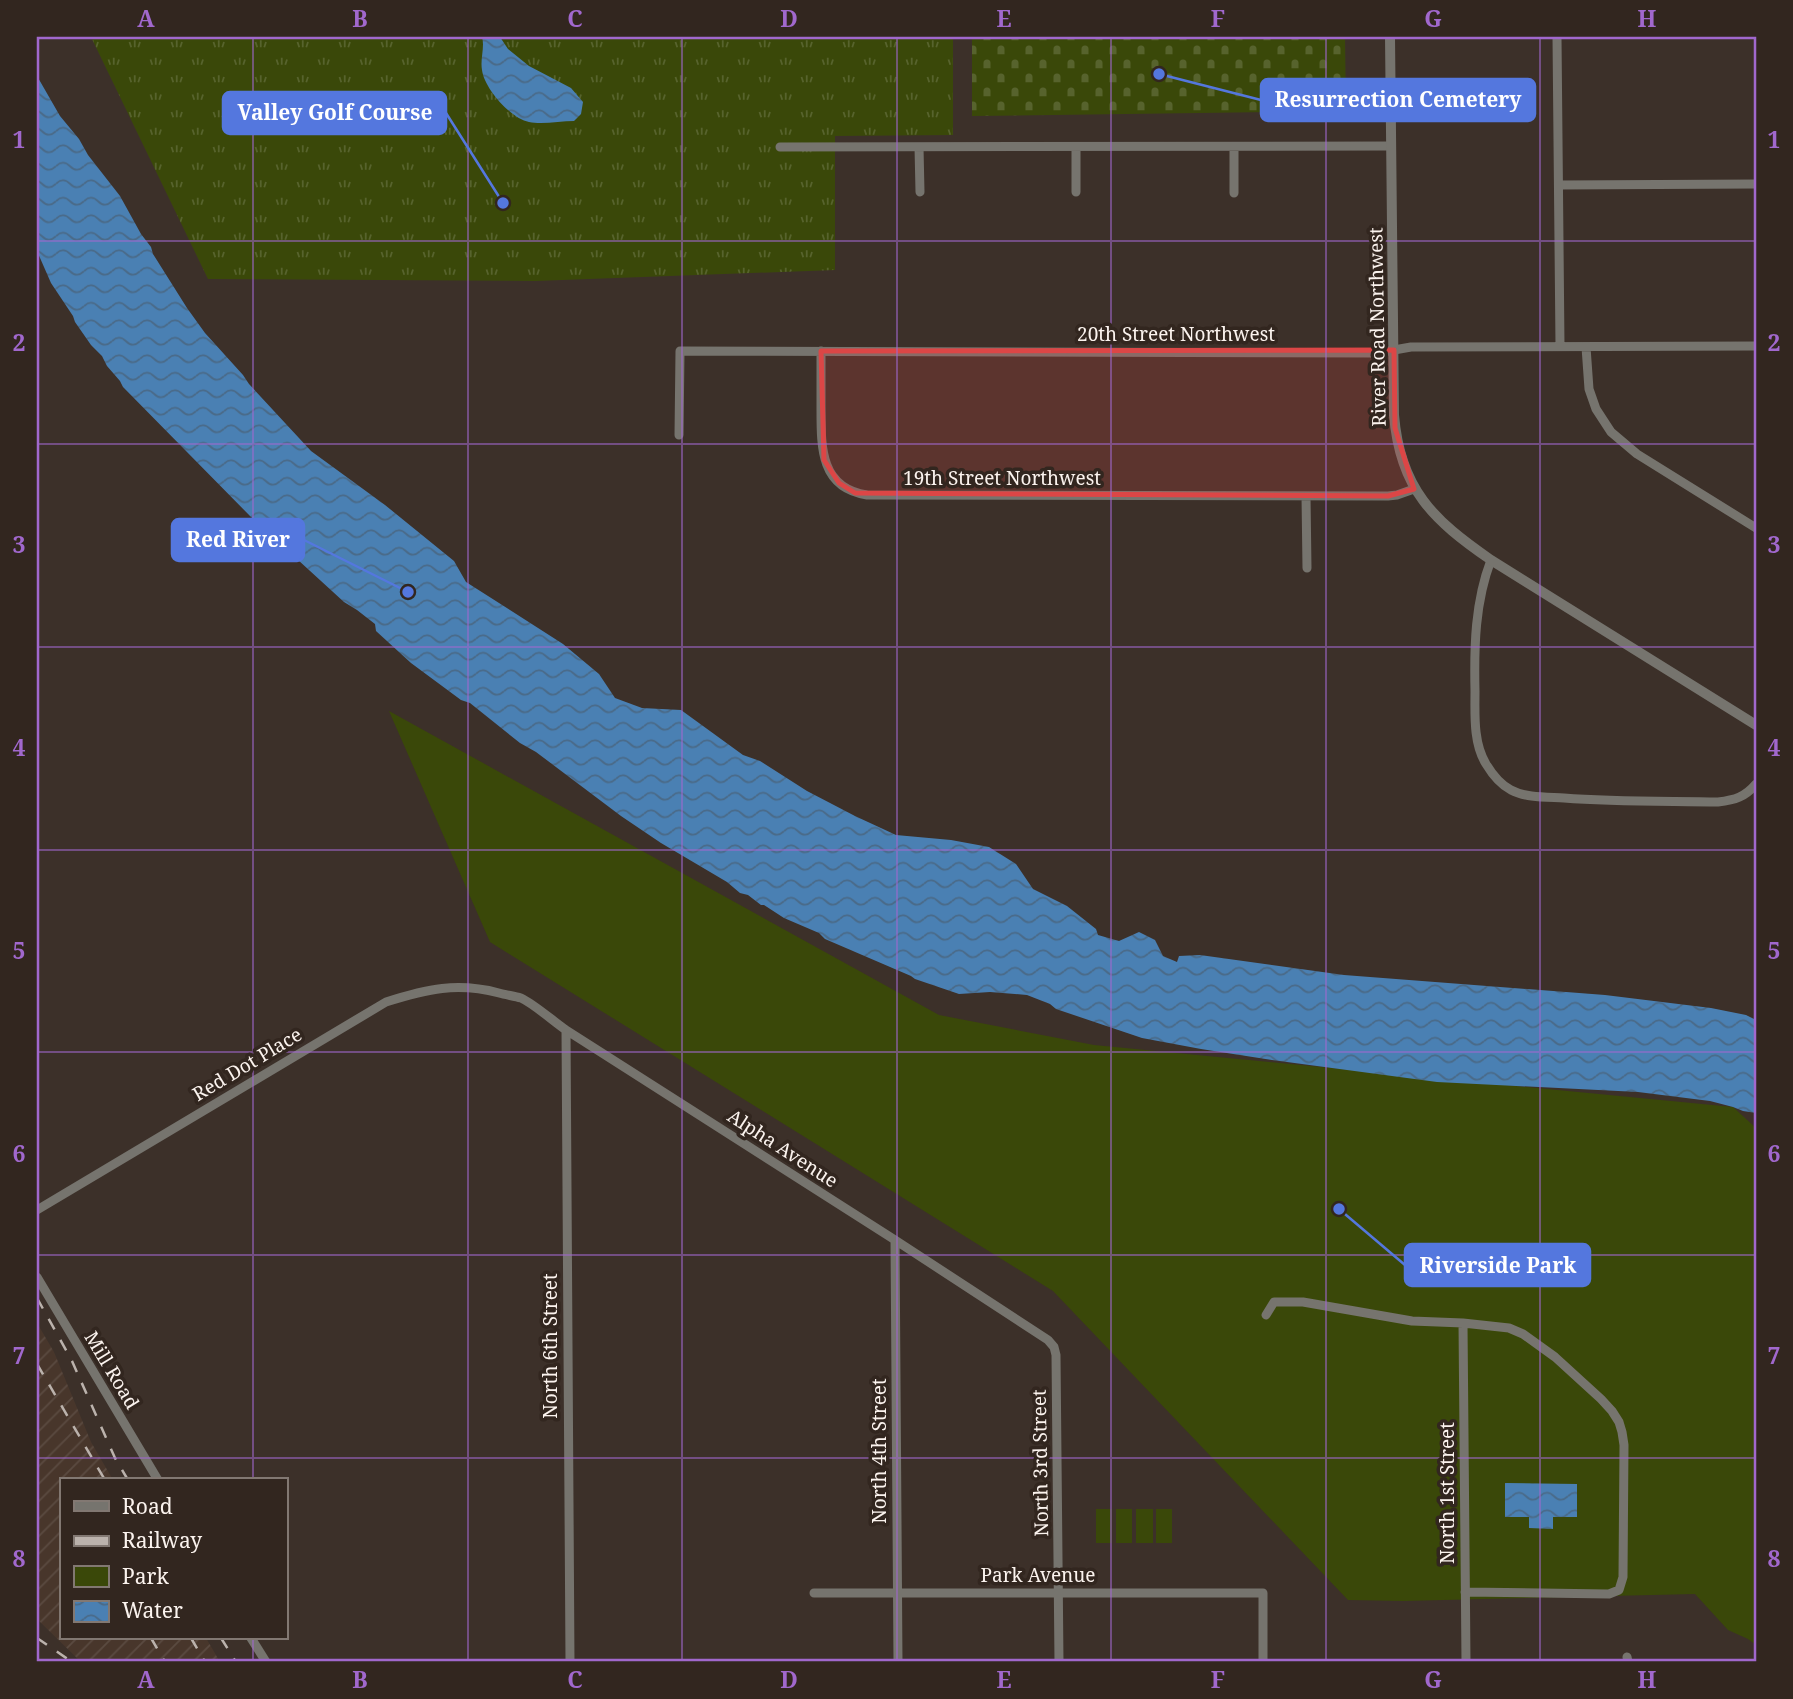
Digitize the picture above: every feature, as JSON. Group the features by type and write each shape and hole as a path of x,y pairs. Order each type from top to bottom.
{"street":[{"name":"River Road Northwest","path":"1390,37 1395,428 1401,457 1414,489 1450,530 1491,560 1756,725"},
{"path":"1557,37 1560,346"},
{"path":"780,146 1391,146"},
{"path":"919,147 920,192"},
{"path":"1234,147 1234,193"},
{"path":"1076,148 1076,192"},
{"path":"1559,185 1756,184"},
{"name":"20th Street Northwest","path":"680,435 680,351 1377,353 1411,346 1756,346"},
{"path":"1586,347 1589,389 1595,409 1611,432 1637,454 1756,528"},
{"name":"19th Street Northwest","path":"821,351 824,460 839,483 855,493 1388,496 1414,489"},
{"path":"1306,496 1307,568"},
{"path":"1491,560 1483,585 1476,629 1476,727 1481,755 1486,765 1504,785 1513,792 1554,798 1718,802 1743,796 1756,784"},
{"name":"Red Dot Place","path":"37,1210 386,1002 442,987 488,990"},
{"name":"Alpha Avenue","path":"488,990 522,999 1048,1340 1054,1347"},
{"name":"North 6th Street","path":"566,1030 570,1662"},
{"name":"North 4th Street","path":"895,1240 898,1662"},
{"name":"Mill Road","path":"37,1277 157,1478"},
{"path":"1266,1315 1273,1303 1303,1302 1412,1321 1509,1328 1523,1334 1555,1357 1612,1411 1619,1423 1624,1445 1623,1577 1619,1590 1609,1594 1465,1592"},
{"name":"North 1st Street","path":"1463,1323 1466,1662"},
{"name":"North 3rd Street","path":"1054,1347 1059,1662"},
{"name":"Park Avenue","path":"814,1593 1263,1593 1263,1662"},
{"path":"252,1640 266,1662"}],"highlighted area":[{"path":"1394,350 1395,428 1414,489 1388,496 855,493 839,483 824,460 821,351"}],"shaded area":[{"path":"37,1323 54,1352 91,1442 112,1478 60,1478 60,1640 207,1640 220,1662 81,1662 37,1619"}],"green space":[{"path":"91,37 953,37 953,135 835,136 835,270 535,281 208,279"},
{"path":"972,37 1345,37 1346,111 972,116"},
{"path":"389,711 939,1015 1094,1045 1733,1107 1756,1128 1756,1645 1728,1630 1695,1594 1348,1600 1053,1291 490,942"},
{"path":"1096,1509 1112,1509 1112,1543 1096,1543"},
{"path":"1116,1509 1132,1509 1132,1543 1116,1543"},
{"path":"1136,1509 1153,1509 1153,1543 1136,1543"},
{"path":"1156,1509 1172,1509 1172,1543 1156,1543"}],"water":[{"path":"482,37 500,37 508,49 529,66 571,88 583,102 581,114 574,121 540,123 522,120 514,115 493,94 484,77"},
{"path":"37,76 60,116 120,196 153,254 205,333 311,451 385,505 454,561 466,582 563,644 599,674 615,698 642,708 681,710 743,755 760,761 807,791 896,835 989,847 1016,864 1033,889 1067,906 1096,929 1098,935 1119,941 1139,932 1155,940 1163,956 1177,962 1179,956 1200,955 1344,975 1605,995 1746,1015 1756,1020 1756,1113 1710,1101 1638,1092 1437,1082 1272,1060 1142,1038 1056,1009 1027,995 990,992 959,994 915,979 825,939 819,933 784,918 748,895 740,893 727,882 621,816 470,703 461,700 411,663 376,631 375,624 344,602 251,517 123,387 75,322 51,283 37,251"},
{"path":"1505,1483 1577,1484 1577,1517 1553,1517 1553,1529 1529,1528 1529,1517 1505,1517"}],"railway":[{"path":"37,1298 72,1361 115,1458 127,1478"},
{"path":"37,1364 104,1478"},
{"path":"37,1638 72,1662"},
{"path":"152,1640 165,1662"},
{"path":"192,1640 205,1662"},
{"path":"222,1640 236,1662"}],"place":[{"name":"Resurrection Cemetery","path":"1159,74"},
{"name":"Valley Golf Course","path":"503,203"},
{"name":"Red River","path":"408,592"},
{"name":"Riverside Park","path":"1339,1209"}]}
